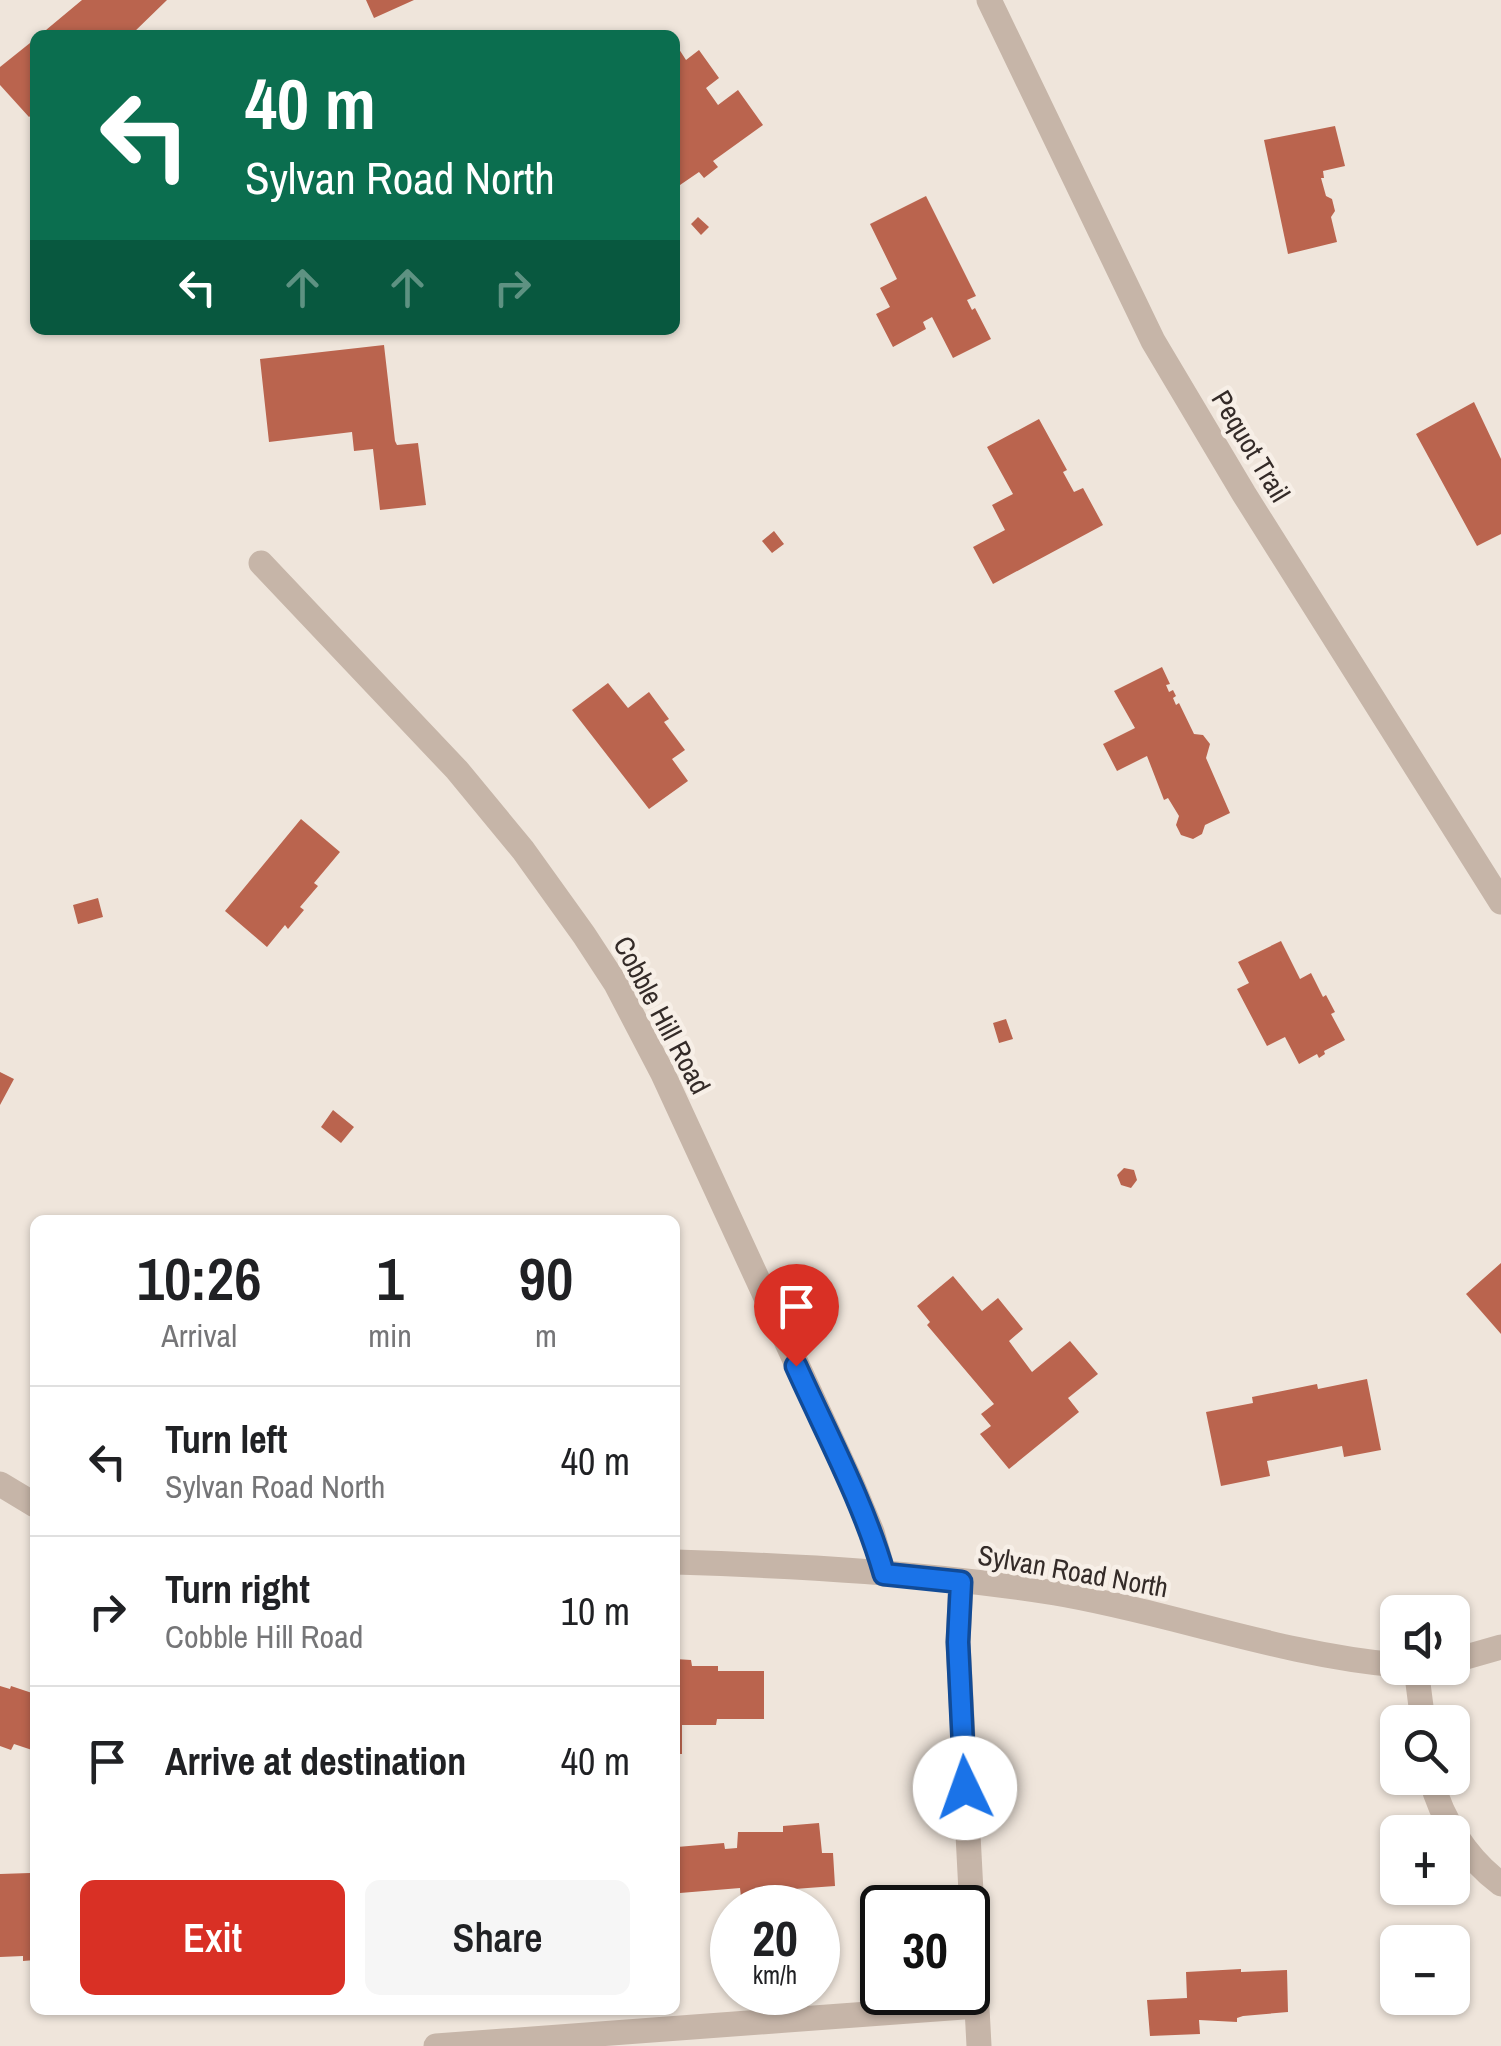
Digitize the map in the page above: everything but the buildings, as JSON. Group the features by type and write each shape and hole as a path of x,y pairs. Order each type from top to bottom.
{"street":[{"name":"Pequot Trail","path":"989,0 1153,341 1244,494 1501,902"},
{"name":"Cobble Hill Road","path":"261,563 458,770 544,878 616,984 663,1074 852,1484 884,1574"},
{"path":"0,1484 30,1502"},
{"name":"Sylvan Road North","path":"680,1562 884,1574 1055,1594 1132,1608 1337,1657 1380,1663"},
{"path":"961,1582 958,1642 971,1885"},
{"path":"1470,1656 1501,1647"},
{"path":"1439,1795 1451,1827 1476,1863 1501,1884"},
{"path":"436,2046 860,2015"},
{"path":"977,2015 979,2046"}],"route":[{"path":"796,1366 852,1484 884,1574 961,1582 958,1642 965,1788"}]}
